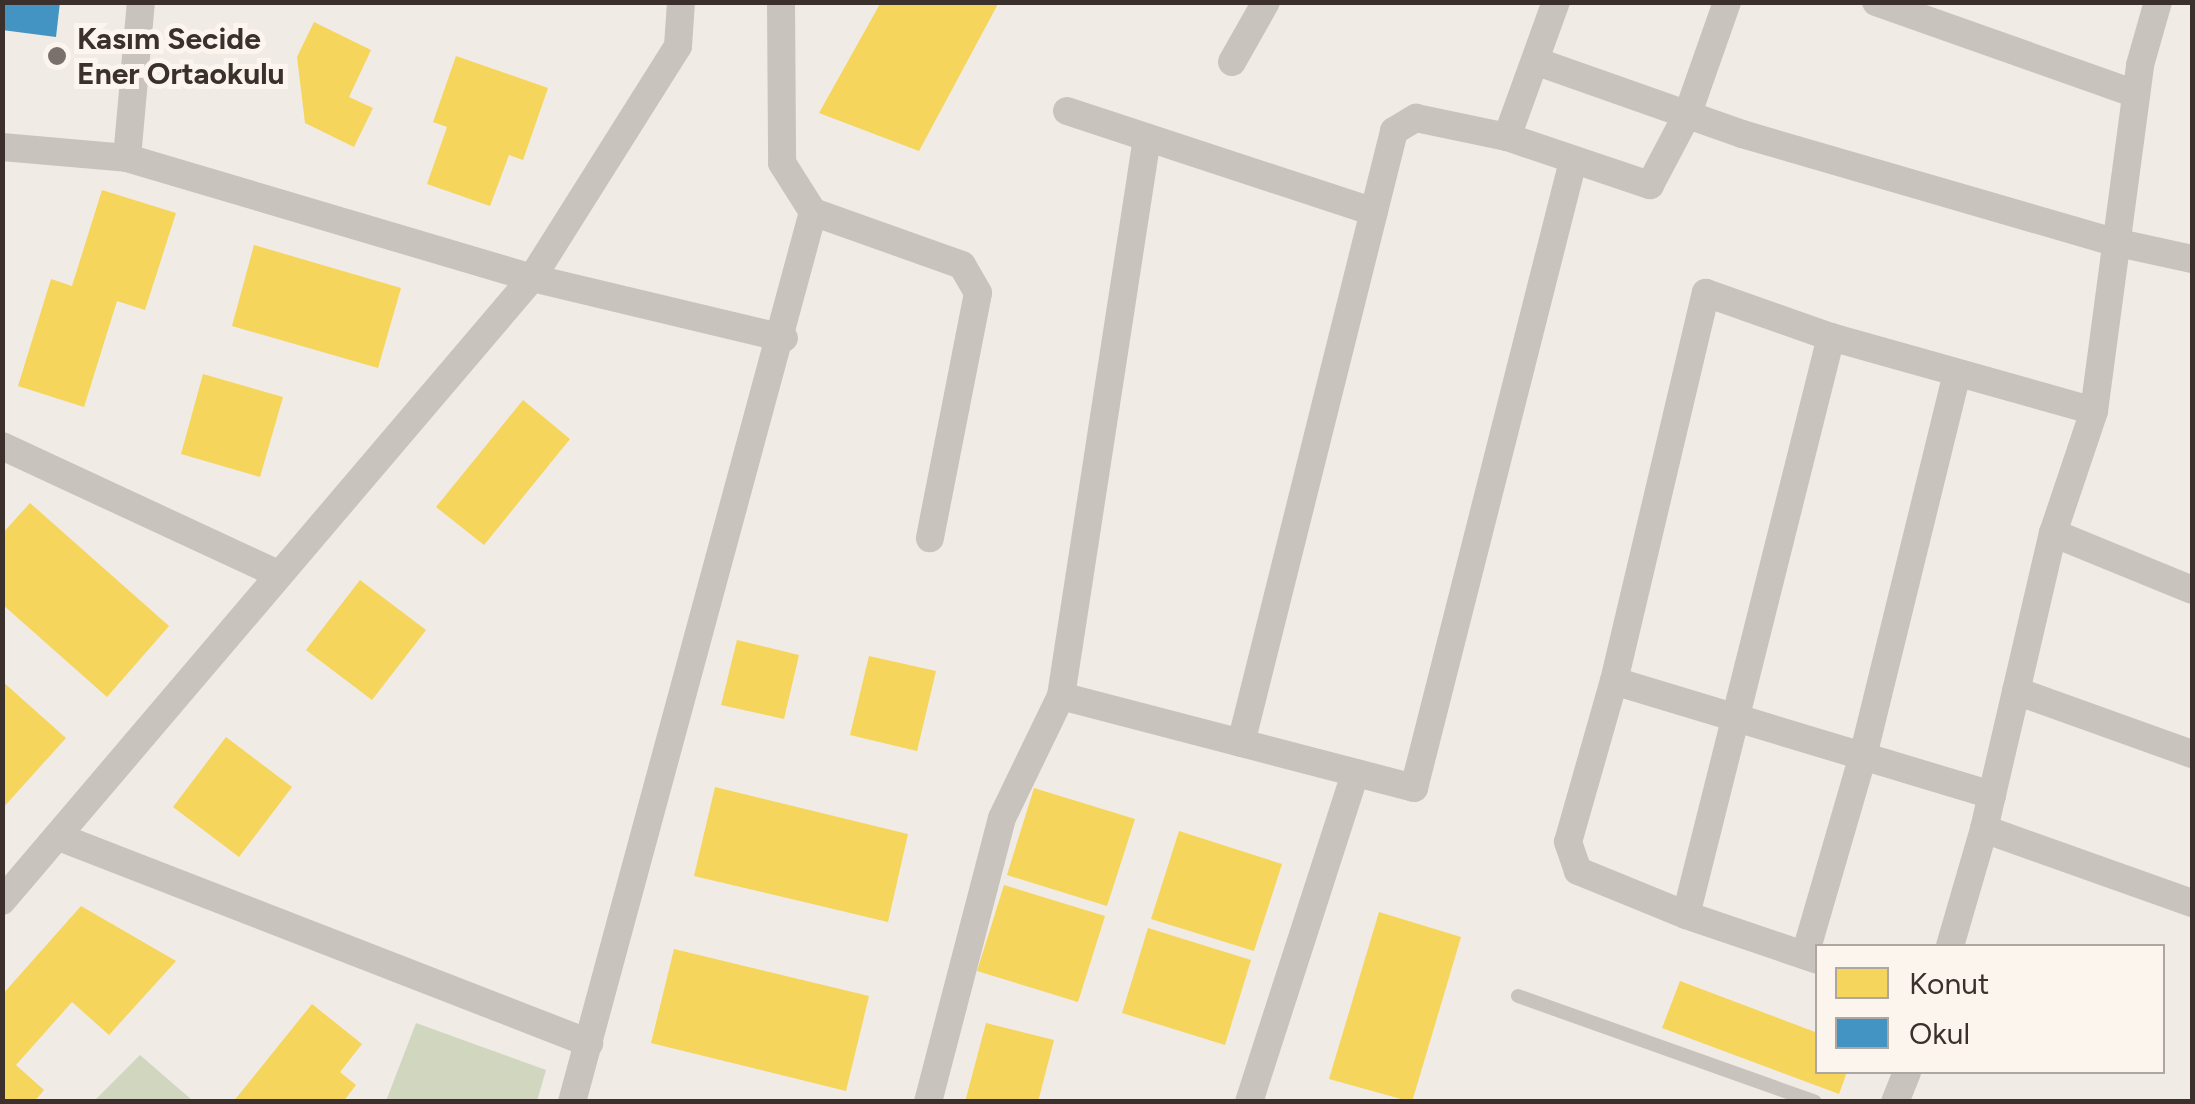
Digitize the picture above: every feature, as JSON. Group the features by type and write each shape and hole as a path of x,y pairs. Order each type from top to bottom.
{"street":[{"path":"127,158 142,2"},
{"path":"5,893 59,837 532,278 678,46 681,2"},
{"path":"780,2 782,164 813,212 962,265 978,293 930,538"},
{"path":"1232,62 1266,2"},
{"path":"1507,136 1556,2"},
{"path":"1241,743 1394,131 1416,118 1507,136 1650,185 1688,113 1727,2"},
{"path":"1876,2 2136,94"},
{"path":"1951,944 1984,829 2053,533 2094,411 2136,94 2158,2"},
{"path":"1535,62 1688,113 2114,242 2192,258"},
{"path":"1066,112 1374,212"},
{"path":"928,1102 1002,818 1061,696 1147,138"},
{"path":"2,147 127,158 532,278 784,338"},
{"path":"1061,696 1414,788 1573,161"},
{"path":"572,1102 784,338 813,212"},
{"path":"1957,374 1811,958 1686,915 1578,871 1568,842 1614,681 1706,293 1831,337 2094,411"},
{"path":"1686,915 1831,337"},
{"path":"4,449 278,574"},
{"path":"2053,533 2192,590"},
{"path":"1614,681 1992,795"},
{"path":"2016,691 2192,754"},
{"path":"1249,1102 1355,773"},
{"path":"1984,829 2192,903"},
{"path":"59,837 590,1042"},
{"path":"1896,1102 1906,1074"}],"lane":[{"path":"1518,996 1815,1102"}],"green space":[{"path":"416,1023 546,1070 537,1101 386,1101"},
{"path":"140,1055 193,1101 94,1101"}],"building: Konut":[{"path":"881,2 999,2 919,151 819,113"},
{"path":"314,22 371,50 349,97 373,108 354,147 305,123 297,57"},
{"path":"456,56 548,88 523,160 509,155 490,206 427,184 447,127 433,122"},
{"path":"102,190 176,213 145,310 117,301 84,407 18,386 51,279 72,286"},
{"path":"254,245 401,288 378,368 232,326"},
{"path":"203,374 283,397 260,477 181,454"},
{"path":"523,400 570,439 484,545 436,507"},
{"path":"30,503 169,626 107,697 2,604 2,534"},
{"path":"360,580 426,630 372,700 306,650"},
{"path":"737,640 799,655 784,719 721,705"},
{"path":"869,656 936,671 917,751 850,735"},
{"path":"2,681 66,738 2,809"},
{"path":"226,737 292,787 239,857 173,807"},
{"path":"715,787 908,834 888,922 694,876"},
{"path":"1034,788 1135,819 1107,906 1007,875"},
{"path":"1179,831 1282,864 1254,951 1151,919"},
{"path":"1004,885 1105,916 1078,1002 977,971"},
{"path":"81,906 176,961 109,1035 72,1002 16,1065 44,1090 34,1102 2,1102 2,995"},
{"path":"1379,912 1461,937 1412,1102 1329,1079"},
{"path":"1148,928 1251,960 1225,1045 1122,1013"},
{"path":"674,949 869,996 846,1091 651,1043"},
{"path":"1680,981 1815,1032 1815,1074 1846,1074 1839,1094 1662,1028"},
{"path":"312,1004 362,1044 340,1072 356,1085 343,1102 233,1102"},
{"path":"986,1023 1054,1040 1038,1102 965,1102"}],"building: Okul":[{"path":"2,2 60,2 56,37 2,30"}],"place":[{"name":"Kasım Secide Ener Ortaokulu","path":"57,56"}]}
